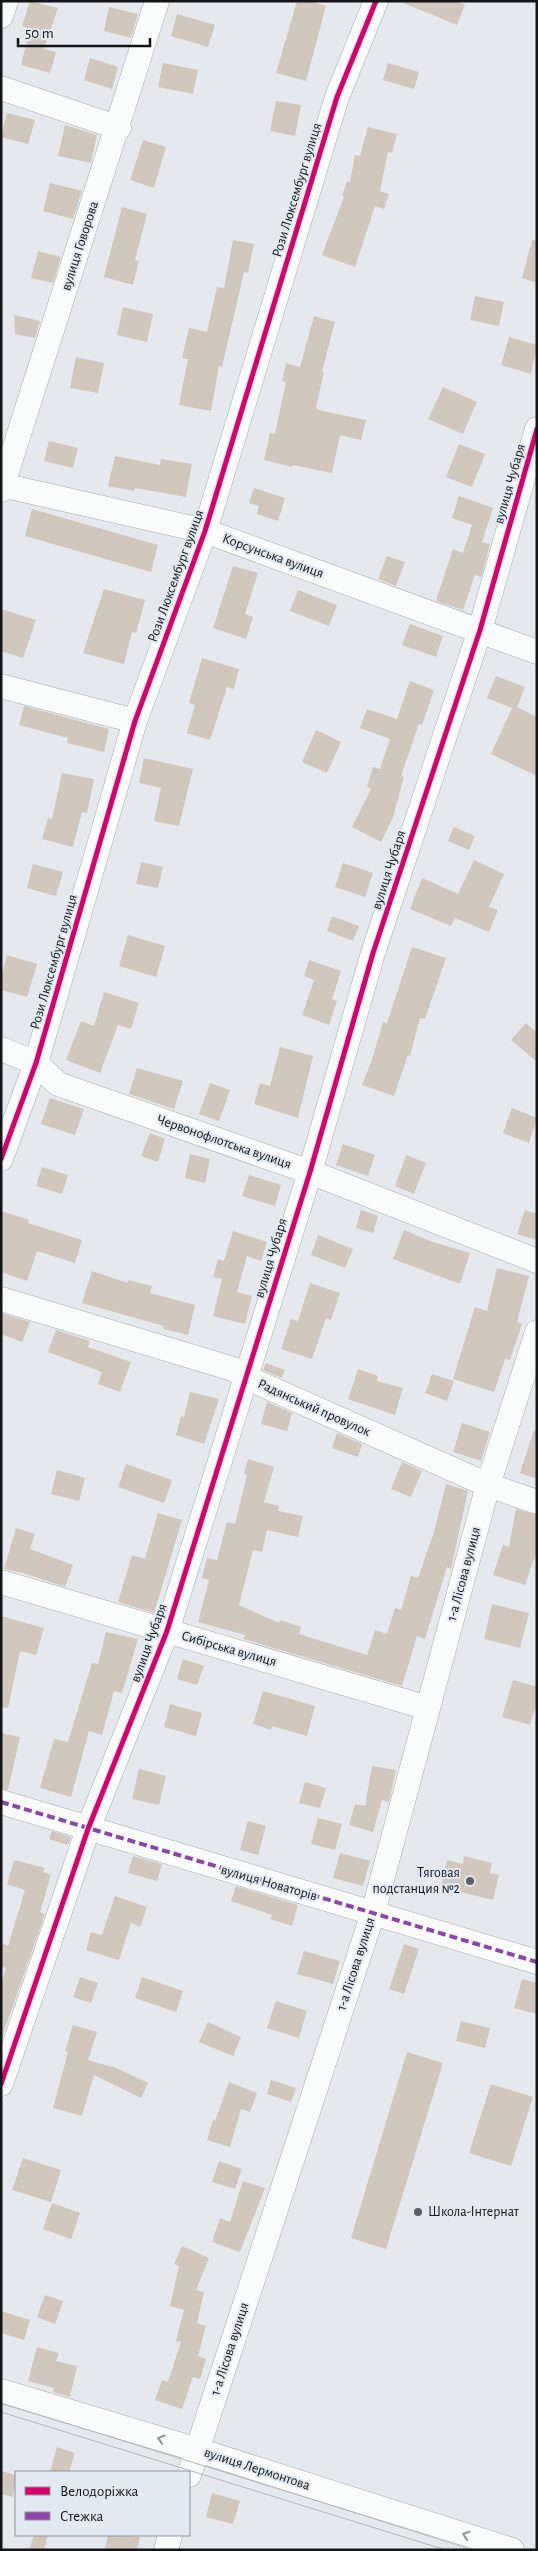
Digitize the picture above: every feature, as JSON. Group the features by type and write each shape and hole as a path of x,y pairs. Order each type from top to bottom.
{"street":[{"path":"1,16 6,1"},
{"name":"вулиця Говорова","path":"2,487 119,128 157,1"},
{"name":"Рози Люксембург вулиця","path":"1,1159 36,1063 135,721 205,531 337,97 376,1"},
{"path":"1,88 119,128"},
{"name":"вулиця Чубаря","path":"1,2084 88,1829 167,1630 310,1172 373,953 480,630 537,429"},
{"name":"Корсунська вулиця","path":"2,487 205,531 537,652"},
{"path":"1,686 135,721"},
{"name":"Червонофлотська вулиця","path":"1,1049 36,1063 58,1084 310,1172 537,1261"},
{"name":"Радянський провулок","path":"1,1299 233,1369 246,1377 488,1485 537,1502"},
{"name":"1-а Лісова вулиця","path":"190,2472 373,1913 488,1485 537,1332"},
{"name":"Сибірська вулиця","path":"1,1582 428,1708"},
{"name":"вулиця Новаторів","path":"1,1802 537,1962"},
{"name":"вулиця Лермонтова","path":"1,2391 198,2450 512,2550"},
{"path":"166,2550 170,2536"}],"building":[{"path":"30,1 58,8 44,49 56,52 50,73 21,65 30,29 22,26"},
{"path":"297,1 310,1 326,6 306,81 276,73"},
{"path":"456,1 465,5 457,25 401,2"},
{"path":"109,7 138,14 131,38 104,31"},
{"path":"177,14 215,25 208,47 171,36"},
{"path":"90,58 118,67 112,89 84,80"},
{"path":"163,63 198,70 193,94 158,87"},
{"path":"388,63 419,72 414,89 383,80"},
{"path":"276,101 301,105 295,136 270,131"},
{"path":"7,113 35,120 28,144 1,137"},
{"path":"65,125 97,135 91,163 58,156"},
{"path":"368,127 397,134 392,153 388,152 380,191 389,194 384,209 375,206 355,267 322,255 344,197 342,196 347,181 350,182 355,155 360,156"},
{"path":"143,140 166,147 154,188 130,180"},
{"path":"50,183 82,191 73,219 43,211"},
{"path":"122,207 147,214 135,260 139,261 133,285 104,277"},
{"path":"233,240 254,244 248,273 244,272 222,367 219,366 211,411 179,405 188,359 182,358 189,328 207,332 217,287 224,288"},
{"path":"532,240 537,241 537,283 522,278"},
{"path":"38,251 61,257 53,283 31,278"},
{"path":"475,296 504,302 499,326 470,320"},
{"path":"123,307 153,314 147,342 117,335"},
{"path":"14,315 40,321 35,338 15,334"},
{"path":"314,316 335,322 322,372 324,372 316,407 318,410 366,420 361,440 340,435 332,473 293,465 292,467 264,460 270,433 275,434 286,382 282,381 286,363 300,367"},
{"path":"509,337 537,345 531,374 501,365"},
{"path":"76,357 104,363 98,393 70,388"},
{"path":"443,387 477,402 463,434 428,419"},
{"path":"49,441 78,448 73,468 44,461"},
{"path":"459,444 485,454 472,487 446,477"},
{"path":"115,456 160,465 161,459 192,464 186,497 135,488 134,491 108,486"},
{"path":"254,488 285,498 278,521 257,514 259,506 249,503"},
{"path":"459,496 493,508 482,542 490,544 483,571 481,577 475,575 463,610 436,601 453,549 463,553 472,525 452,518"},
{"path":"32,509 158,545 151,572 25,536"},
{"path":"387,556 405,562 396,586 378,579"},
{"path":"233,566 258,573 245,614 253,617 246,639 213,628"},
{"path":"104,589 145,600 136,633 132,632 124,664 83,653"},
{"path":"298,590 337,605 329,626 290,611"},
{"path":"1,609 36,620 23,658 1,651"},
{"path":"410,624 443,636 436,657 402,645"},
{"path":"202,658 239,669 234,689 227,687 210,740 187,733 195,705 189,703"},
{"path":"496,676 525,687 517,707 537,717 537,776 491,754 512,708 487,698"},
{"path":"410,681 434,690 422,725 419,724 401,776 404,777 393,817 381,842 352,827 371,789 367,787 373,767 380,769 390,739 360,728 367,709 397,719"},
{"path":"24,706 109,729 104,752 67,743 68,738 19,725"},
{"path":"316,730 341,742 327,773 302,762"},
{"path":"144,758 193,769 179,826 154,821 161,788 139,783"},
{"path":"62,773 94,779 87,813 82,812 73,847 42,839 48,818 52,819"},
{"path":"454,827 475,836 469,850 448,841"},
{"path":"474,860 504,874 489,907 498,910 489,932 455,918 451,926 410,909 422,878 458,894"},
{"path":"141,862 163,867 158,888 136,884"},
{"path":"343,863 373,873 365,897 335,887"},
{"path":"33,864 63,872 56,896 27,888"},
{"path":"332,916 359,926 353,941 327,931"},
{"path":"128,935 165,946 156,977 119,966"},
{"path":"412,947 446,958 425,1019 420,1018 410,1056 408,1055 394,1096 362,1085 372,1060 383,1022 387,1023"},
{"path":"7,955 37,964 27,997 1,990 1,977"},
{"path":"309,960 341,971 332,999 337,1001 329,1025 302,1015 314,980 304,976"},
{"path":"104,992 139,1003 131,1029 118,1025 100,1073 66,1060 81,1021 94,1026"},
{"path":"526,1023 537,1033 537,1062 511,1040"},
{"path":"280,1047 313,1056 298,1118 254,1104 260,1083 270,1086"},
{"path":"137,1068 183,1081 174,1109 129,1094"},
{"path":"210,1083 230,1090 219,1121 199,1114"},
{"path":"50,1098 84,1109 75,1135 41,1124"},
{"path":"512,1108 537,1118 529,1143 503,1133"},
{"path":"150,1133 165,1139 158,1162 141,1156"},
{"path":"343,1144 375,1155 368,1176 336,1165"},
{"path":"190,1154 210,1159 205,1183 185,1178"},
{"path":"406,1155 426,1163 414,1194 395,1186"},
{"path":"42,1167 68,1175 62,1194 36,1186"},
{"path":"249,1175 281,1185 275,1206 242,1196"},
{"path":"361,1210 378,1216 373,1233 356,1228"},
{"path":"525,1210 537,1214 537,1240 517,1234"},
{"path":"1,1211 29,1220 28,1223 82,1240 75,1263 37,1251 27,1281 1,1272"},
{"path":"404,1230 430,1241 470,1253 460,1284 393,1259"},
{"path":"233,1231 267,1242 261,1261 247,1256 237,1292 252,1296 245,1324 213,1316 222,1279 213,1277 218,1259 224,1261"},
{"path":"318,1235 353,1249 345,1268 311,1255"},
{"path":"497,1268 529,1276 517,1322 522,1324 510,1360 505,1359 494,1392 453,1379 475,1307 487,1311"},
{"path":"92,1271 128,1283 128,1280 152,1286 150,1293 195,1305 188,1335 163,1329 164,1326 82,1303"},
{"path":"310,1283 340,1293 331,1320 326,1318 312,1359 281,1349 291,1319 298,1321"},
{"path":"1,1313 30,1322 22,1342 1,1334"},
{"path":"56,1330 90,1341 88,1347 131,1362 120,1392 98,1384 102,1372 48,1352"},
{"path":"266,1363 285,1370 282,1378 263,1370"},
{"path":"358,1369 378,1376 377,1381 403,1388 395,1415 348,1399"},
{"path":"432,1374 454,1381 447,1401 425,1393"},
{"path":"190,1392 219,1399 204,1444 176,1435 181,1416 184,1417"},
{"path":"267,1402 292,1413 287,1431 261,1424"},
{"path":"462,1423 490,1432 481,1461 453,1452"},
{"path":"534,1430 537,1431 537,1479 520,1473"},
{"path":"337,1433 362,1444 358,1457 332,1448"},
{"path":"248,1459 274,1467 264,1502 279,1506 278,1511 303,1516 298,1537 267,1530 262,1552 253,1550 239,1605 279,1623 280,1620 301,1627 299,1634 367,1655 375,1630 387,1634 395,1608 401,1610 411,1576 418,1578 434,1532 446,1484 468,1491 451,1569 447,1567 425,1639 417,1636 402,1686 243,1639 245,1635 198,1622 209,1580 202,1578 207,1558 217,1560 227,1522 235,1524 247,1475 244,1474"},
{"path":"402,1462 422,1471 411,1497 391,1489"},
{"path":"126,1464 172,1480 164,1503 118,1487"},
{"path":"57,1470 85,1478 79,1501 51,1494"},
{"path":"516,1509 537,1515 537,1550 525,1585 493,1575 503,1545 509,1547"},
{"path":"158,1513 182,1520 154,1613 118,1602 132,1555 145,1559"},
{"path":"16,1528 35,1534 30,1549 73,1565 65,1587 23,1573 4,1569"},
{"path":"492,1604 529,1613 520,1648 484,1639"},
{"path":"1,1616 44,1628 36,1655 20,1651 8,1708 1,1707"},
{"path":"106,1632 138,1639 122,1693 114,1691 102,1735 89,1731 71,1797 40,1788 54,1739 68,1742 92,1663 98,1664"},
{"path":"183,1659 204,1666 197,1685 177,1679"},
{"path":"513,1680 537,1687 537,1701 530,1725 502,1717"},
{"path":"263,1691 315,1706 307,1736 272,1726 271,1730 253,1724"},
{"path":"170,1704 202,1713 196,1736 164,1727"},
{"path":"1,1733 20,1737 8,1790 1,1789"},
{"path":"372,1766 396,1770 389,1802 382,1800 373,1832 349,1825 355,1804 365,1806"},
{"path":"139,1769 166,1776 159,1805 132,1799"},
{"path":"305,1782 326,1788 320,1808 299,1803"},
{"path":"318,1818 342,1824 335,1850 311,1844"},
{"path":"248,1821 266,1826 258,1855 240,1850"},
{"path":"52,1831 71,1837 68,1845 49,1839"},
{"path":"340,1853 370,1861 363,1886 333,1878"},
{"path":"133,1856 162,1864 157,1881 128,1873"},
{"name":"Тяговая подстанция №2","path":"464,1856 492,1863 490,1873 499,1875 493,1900 441,1887 447,1860 463,1864"},
{"path":"14,1860 45,1868 43,1872 51,1875 40,1912 45,1914 1,2040 1,1984 6,1968 1,1966 1,1943 8,1946 25,1890 7,1884"},
{"path":"236,1886 298,1905 292,1926 270,1919 272,1915 231,1901"},
{"path":"115,1896 147,1907 140,1927 131,1923 119,1960 86,1950 91,1932 102,1935"},
{"path":"404,1944 419,1949 404,1994 389,1989"},
{"path":"304,1951 340,1961 333,1984 297,1974"},
{"path":"80,1977 98,1983 91,2003 73,1997"},
{"path":"142,1977 183,1991 176,2012 135,1998"},
{"path":"522,1979 537,1983 537,2014 514,2008"},
{"path":"276,2001 307,2011 299,2038 267,2028"},
{"path":"461,2021 490,2028 485,2048 456,2041"},
{"path":"208,2022 241,2037 233,2056 199,2042"},
{"path":"73,2025 97,2032 88,2060 112,2066 148,2083 141,2098 94,2075 82,2116 53,2108 68,2052 65,2051"},
{"path":"407,2052 443,2063 386,2249 351,2238"},
{"path":"271,2080 296,2088 291,2102 267,2094"},
{"path":"229,2082 257,2093 250,2112 241,2109 230,2147 207,2140"},
{"path":"491,2084 533,2097 511,2166 469,2153"},
{"path":"23,2158 61,2170 51,2202 12,2190"},
{"path":"219,2161 242,2169 235,2189 212,2182"},
{"path":"243,2181 265,2188 240,2252 212,2242 220,2218 230,2222"},
{"path":"52,2203 80,2213 71,2239 43,2229"},
{"path":"182,2246 209,2258 196,2290 204,2292 197,2323 206,2326 198,2356 206,2359 200,2379 193,2377 182,2409 155,2400 162,2380 168,2382 181,2342 176,2341 184,2310 170,2306 179,2266 174,2264"},
{"path":"45,2295 63,2301 55,2324 37,2317"},
{"path":"1,2311 30,2320 24,2340 1,2333"},
{"path":"37,2347 59,2353 56,2361 77,2366 70,2397 53,2392 54,2388 28,2381"},
{"path":"57,2447 75,2453 69,2471 50,2471"},
{"path":"1,2471 15,2475 13,2497 1,2494"},
{"path":"212,2493 240,2501 233,2524 206,2517"},
{"path":"34,2536 48,2536 44,2550 29,2550"},
{"path":"108,2536 140,2537 137,2550 105,2550"}],"tram line":[{"path":"1,2403 476,2550"},
{"path":"1,2412 446,2550"}],"marked path":[{"path":"1,1802 537,1962"}],"cycle path":[{"path":"1,1159 36,1063 135,721 205,531 337,97 376,1"},
{"path":"1,2084 88,1829 167,1631 310,1172 373,953 480,630 537,429"}],"place":[{"name":"Тяговая подстанция №2","path":"470,1881"},
{"name":"Школа-Інтернат","path":"418,2212"}]}
